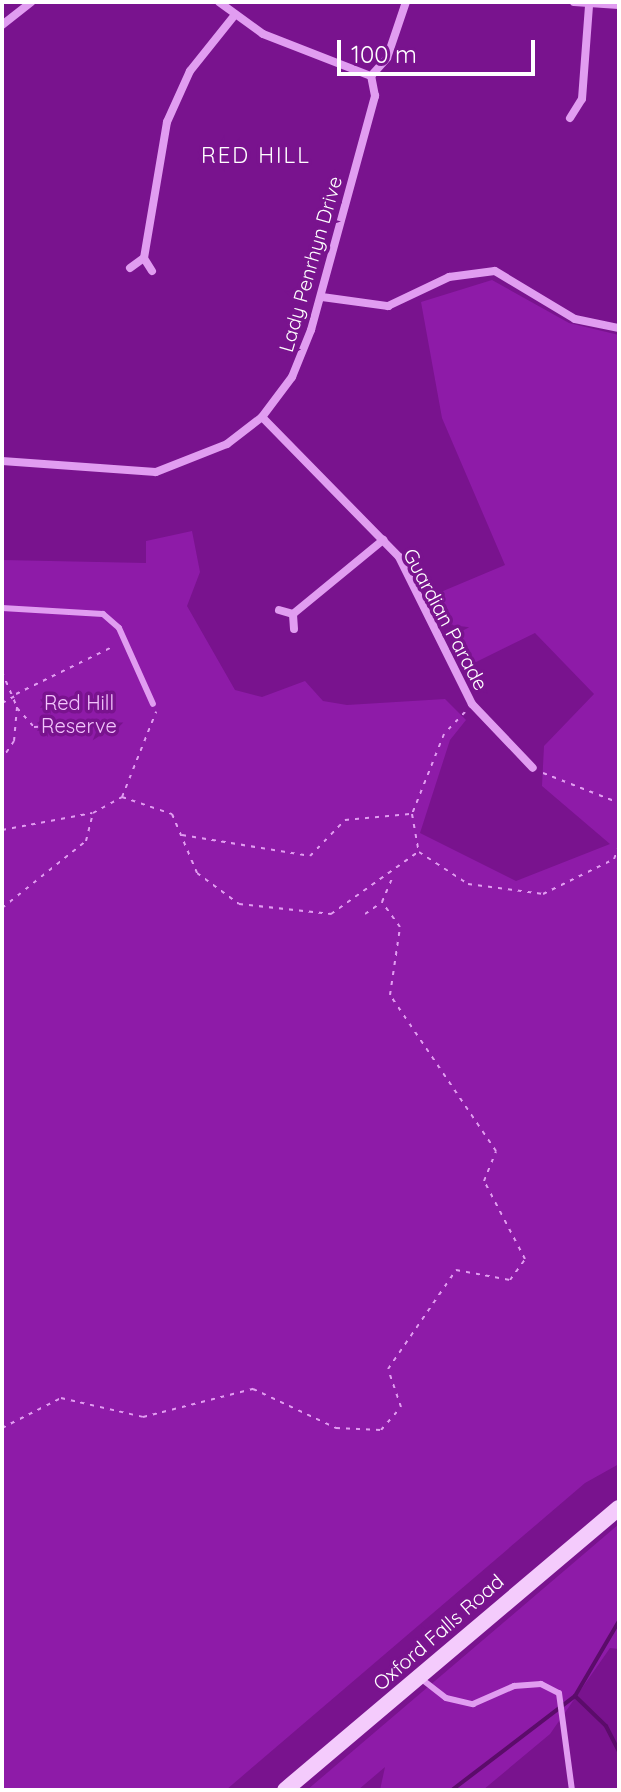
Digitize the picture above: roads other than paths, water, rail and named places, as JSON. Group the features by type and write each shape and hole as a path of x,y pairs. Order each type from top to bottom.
{"street":[{"path":"219,2 234,16 371,76 387,58 406,2"},
{"path":"574,2 619,5"},
{"path":"2,25 29,3"},
{"path":"570,118 582,99 589,5"},
{"path":"152,271 144,258 177,92 234,16"},
{"name":"Lady Penrhyn Drive","path":"2,461 156,472 227,444 262,417 292,377 322,297 375,96 371,76"},
{"path":"130,268 144,258"},
{"path":"322,297 388,306 449,277 495,271 575,319 619,328"},
{"name":"Guardian Parade","path":"262,417 399,557 472,704 533,768"},
{"path":"293,614 383,540"},
{"path":"279,610 293,614"},
{"path":"293,614 294,629"},
{"name":"Oxford Falls Road","path":"285,1790 619,1508"}],"lane":[{"path":"2,608 88,610 103,614 126,640 153,704"},
{"path":"418,1676 446,1698 473,1704 514,1686 541,1684 559,1693 566,1712 572,1790"}],"waterway":[{"path":"452,1790 575,1696 619,1621"},
{"path":"575,1696 606,1726 619,1752"}],"district":[{"name":"RED HILL","path":"256,156"}],"park label":[{"name":"Red Hill Reserve","path":"79,714"}]}
